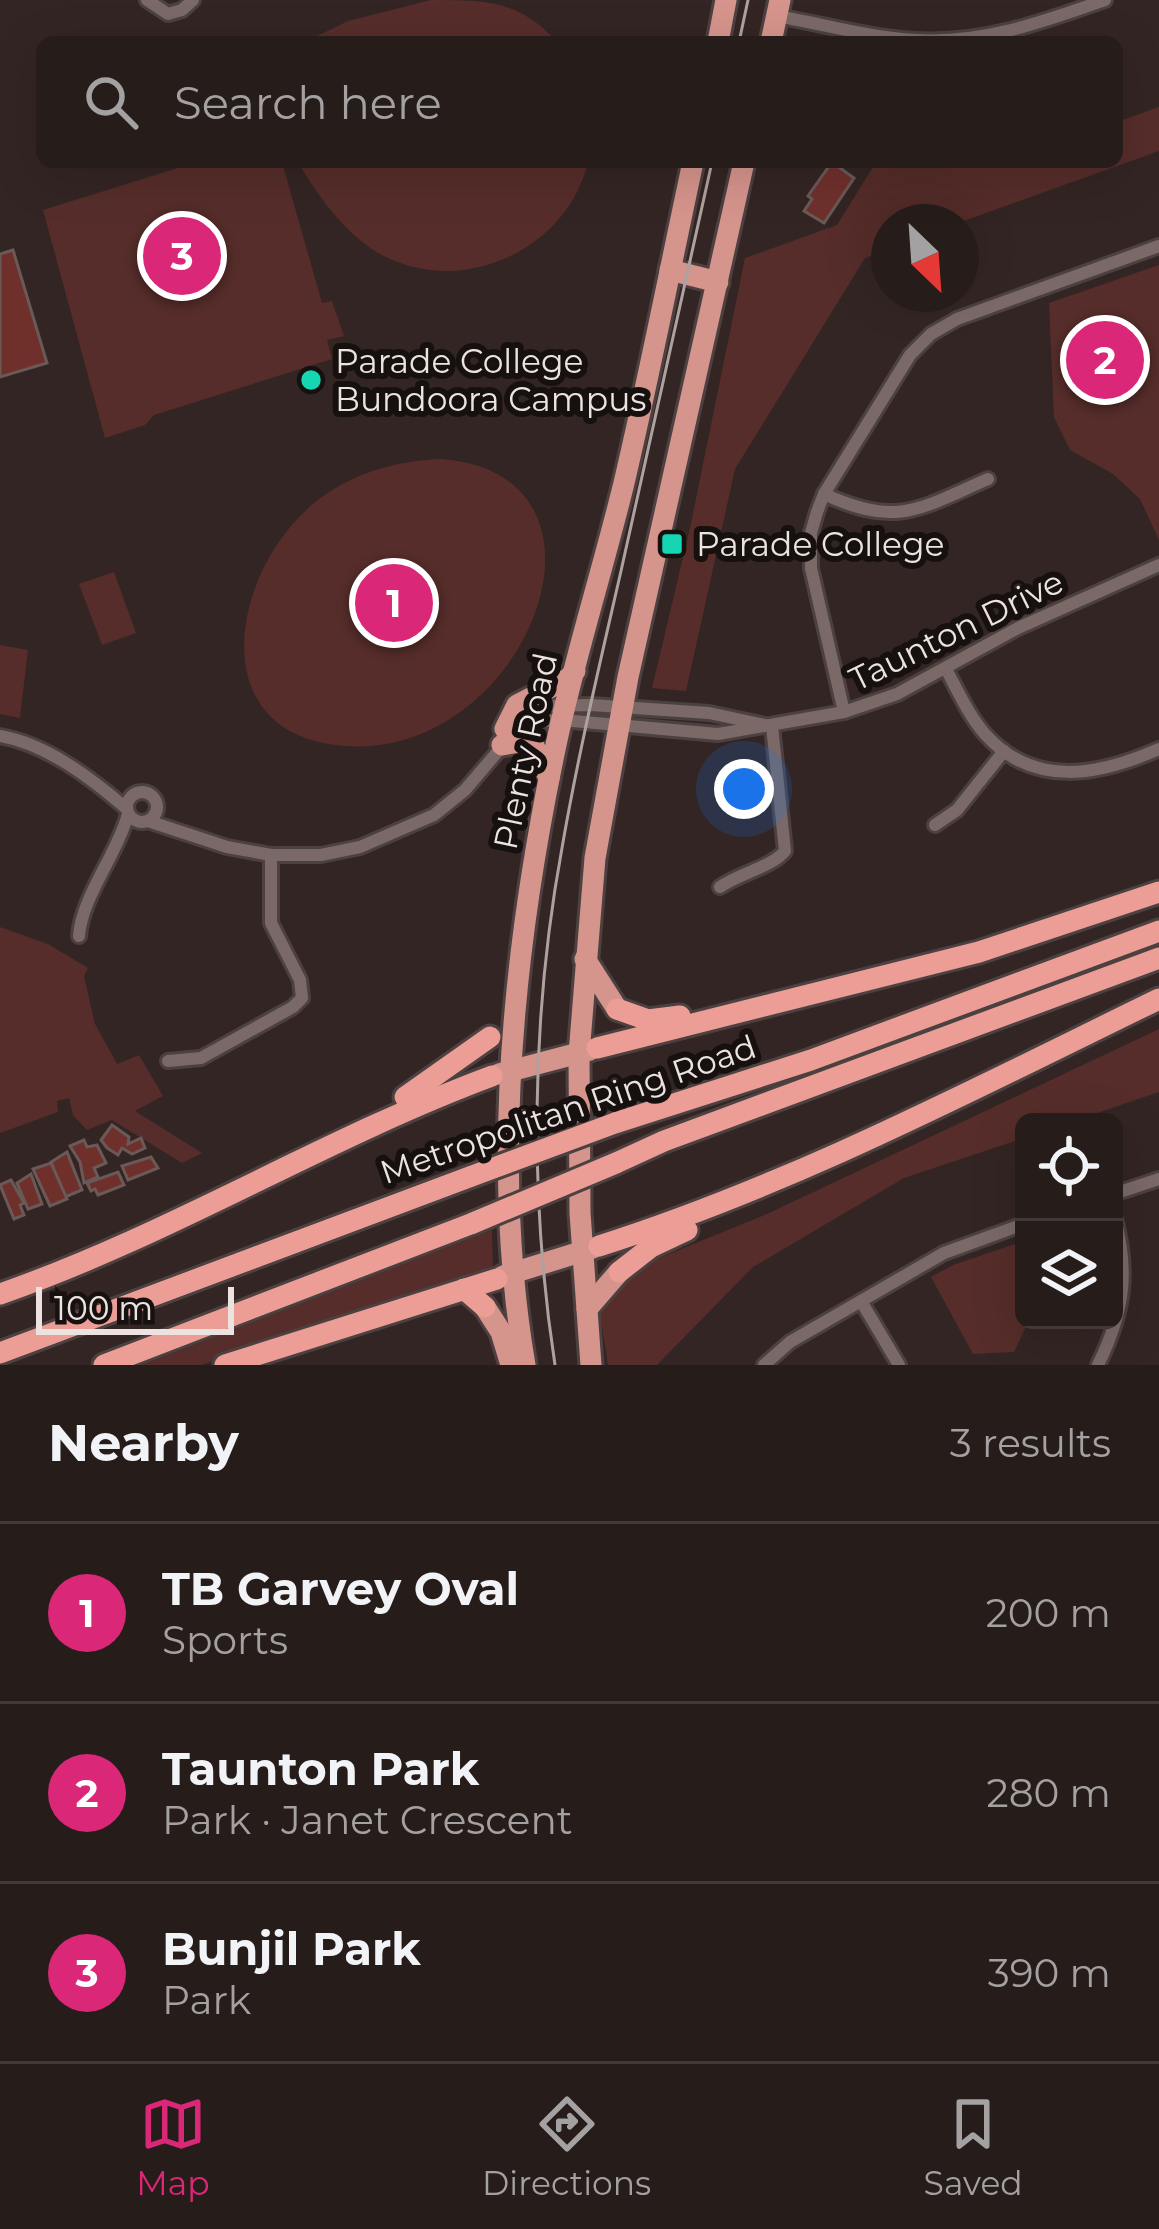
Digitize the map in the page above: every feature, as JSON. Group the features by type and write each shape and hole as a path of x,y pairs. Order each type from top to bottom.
{"highway":[{"path":"719,36 726,0"},
{"name":"Plenty Road","path":"525,1365 506,1275 501,1073 550,778 623,486 692,168"},
{"path":"590,1365 585,958 595,858 631,718 743,168"},
{"path":"670,270 718,282"},
{"path":"550,778 531,740 503,737 517,705 575,671"},
{"path":"0,1294 150,1234 360,1130 501,1073 980,952 1159,892"},
{"name":"Metropolitan Ring Road","path":"0,1353 615,1123 812,1060 1159,931"},
{"path":"585,958 617,1009 648,1020 748,1008"},
{"name":"Metropolitan Ring Road","path":"104,1365 473,1223 664,1141 1159,958"},
{"path":"226,1365 692,1214 870,1139 1159,999"},
{"path":"270,1177 420,1088 490,1036 515,1010"},
{"path":"586,1309 619,1272 651,1247 800,1182 870,1139"},
{"path":"464,1289 485,1307 501,1332 511,1365"}],"street":[{"path":"147,0 162,13 176,13 193,0"},
{"path":"976,36 1012,31 1106,0"},
{"path":"778,8 879,36"},
{"path":"844,712 811,568 811,533 824,494 910,355 942,326 1159,246"},
{"path":"824,494 868,512 898,514 988,478"},
{"name":"Taunton Drive","path":"631,718 718,734 844,712 897,694 1018,628 1159,565"},
{"path":"946,669 976,722 1004,751 1035,767 1102,771 1159,749"},
{"path":"0,736 37,748 94,781 145,821 227,847 271,855 322,855 360,847 434,815 465,790 503,737 531,722 564,713 631,718"},
{"name":"Taunton Drive","path":"631,718 710,713 772,726"},
{"path":"721,887 747,870 778,859 785,850 772,726"},
{"path":"935,825 957,810 1004,751"},
{"path":"94,781 148,794 181,829"},
{"path":"79,936 81,919 113,857 135,794"},
{"path":"113,857 154,814 156,805"},
{"path":"168,1061 201,1058 302,998 300,980 272,923 271,855"},
{"path":"1123,1191 1159,1179"},
{"path":"1098,1365 1118,1320 1126,1281 1116,1221"},
{"path":"764,1365 790,1342 944,1253 1015,1228"},
{"path":"861,1301 899,1365"}],"shaded area":[{"path":"431,0 469,1 515,10 551,36 317,36 348,21"},
{"path":"1159,107 1159,151 1123,164 1123,120"},
{"path":"178,168 284,168 322,303 332,301 344,336 327,340 332,359 154,415 145,425 105,438 43,210"},
{"path":"302,168 586,168 561,217 539,238 514,254 456,271 425,269 380,254 327,206"},
{"path":"872,168 1112,168 979,216 979,204 871,204 871,256 865,258 735,469 686,691 652,688 690,528 745,258 837,225"},
{"path":"1159,265 1159,540 1140,499 1113,474 1070,450 1054,417 1049,303"},
{"path":"440,459 500,476 534,511 545,559 535,613 507,665 464,709 409,738 344,746 298,735 267,713 250,683 244,646 249,608 263,569 285,533 327,494 373,471"},
{"path":"114,572 136,633 102,645 79,584"},
{"path":"0,645 28,650 20,718 0,714"},
{"path":"0,927 48,944 88,968 84,976 95,1024 117,1064 139,1055 163,1096 135,1111 202,1153 182,1163 112,1120 87,1130 73,1115 69,1098 57,1101 58,1112 0,1133"},
{"path":"1159,1029 1159,1092 1097,1113 1015,1113 1015,1141 904,1178 753,1267 657,1365 608,1365 600,1314 637,1267 767,1214"},
{"path":"492,1230 493,1271 201,1365 142,1365"},
{"path":"1015,1244 1015,1329 1025,1329 1014,1352 973,1354 931,1277"}],"building":[{"path":"828,168 840,168 854,178 824,223 804,211 812,199 808,196"},
{"path":"13,250 47,363 0,377 0,254"},
{"path":"112,1125 129,1137 128,1144 141,1138 145,1148 132,1154 122,1148 118,1155 107,1148 101,1140"},
{"path":"84,1140 87,1147 97,1145 106,1163 94,1168 98,1177 84,1183 80,1162 70,1146"},
{"path":"67,1152 82,1190 65,1197 51,1162"},
{"path":"151,1157 158,1168 128,1180 122,1166"},
{"path":"51,1163 67,1199 50,1206 33,1169"},
{"path":"118,1172 124,1185 98,1195 95,1189 91,1191 87,1183"},
{"path":"31,1174 42,1204 28,1209 17,1183"},
{"path":"11,1180 24,1203 20,1205 24,1215 14,1219 0,1185"}],"tram line":[{"path":"740,36 748,0"},
{"path":"555,1365 541,1237 537,1106 552,912 582,744 711,168"}],"place":[{"name":"Bunjil Park","path":"182,256"},
{"name":"Taunton Park","path":"1105,360"},
{"name":"Parade College Bundoora Campus","path":"311,380"},
{"name":"Parade College","path":"672,544"},
{"name":"TB Garvey Oval","path":"394,603"}]}
